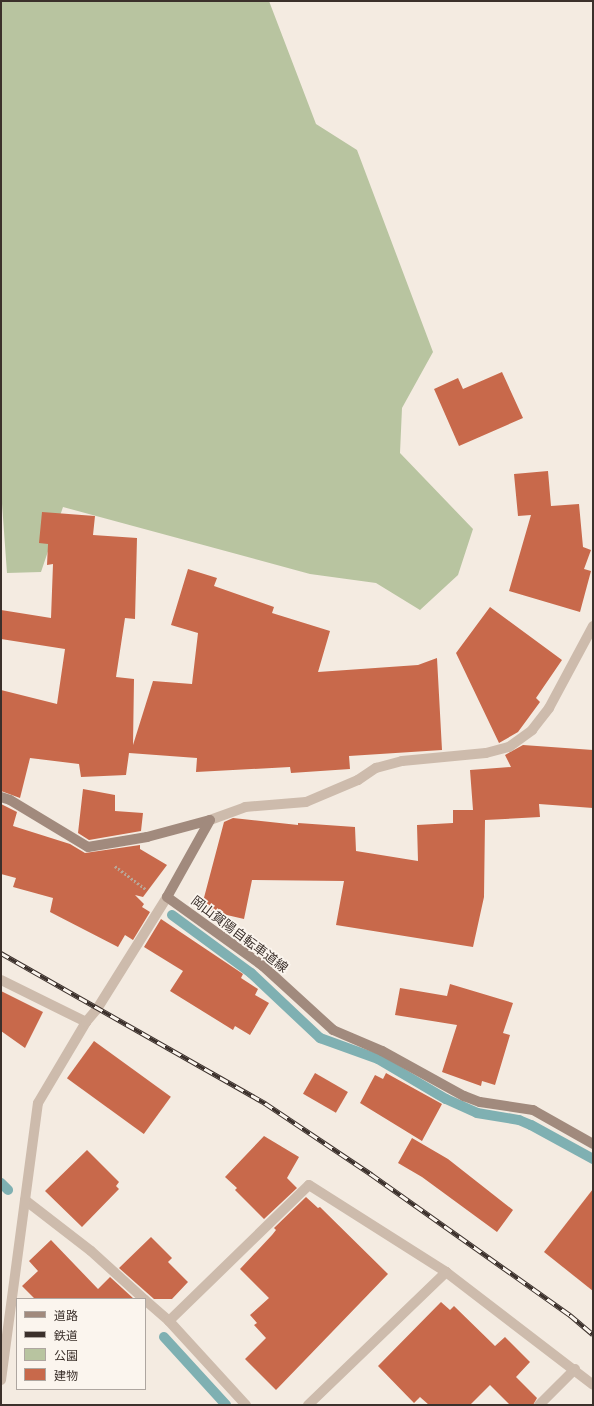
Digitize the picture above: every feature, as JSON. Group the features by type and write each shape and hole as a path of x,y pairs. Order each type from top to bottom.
{"main road":[{"path":"1,797 10,800 88,847 147,837 210,820"},
{"path":"167,897 210,820"},
{"name":"岡山賀陽自転車道線","path":"167,897 263,966 333,1030 382,1051 464,1096 480,1102 533,1110 593,1144"}],"street":[{"path":"210,820 245,807 306,802 358,780 376,768 402,761 486,753 509,747 532,730 549,708 593,626"},
{"path":"1,1378 38,1103 86,1022 97,1008 167,897"},
{"path":"1,980 86,1022"},
{"path":"169,1321 309,1185 446,1272 593,1385"},
{"path":"25,1200 91,1251 144,1298"},
{"path":"308,1405 446,1272"},
{"path":"146,1300 169,1321 246,1405"},
{"path":"539,1405 574,1369"}],"path":[{"path":"88,847 156,896 167,897"}],"green space":[{"path":"1,1 269,1 316,124 357,150 433,352 402,408 400,453 473,529 458,575 420,610 376,583 310,574 63,507 41,572 7,573 1,490"}],"building":[{"path":"502,372 523,418 459,446 434,389 458,378 463,389"},
{"path":"548,471 551,506 579,504 583,547 591,550 584,569 591,571 580,612 509,591 531,515 518,516 514,474"},
{"path":"42,512 95,516 93,535 137,538 135,619 125,618 116,677 134,679 133,745 153,681 192,684 198,633 171,625 188,569 217,578 214,586 274,607 272,613 330,631 318,672 418,665 437,658 442,750 349,756 350,769 291,773 290,767 196,772 197,758 129,753 126,775 81,777 79,764 30,758 20,798 1,791 1,690 57,704 65,649 1,639 1,610 51,618 53,564 47,565 48,544 39,543"},
{"path":"490,607 562,660 536,698 540,702 518,732 499,743 456,653"},
{"path":"523,745 593,750 593,808 539,804 540,817 485,820 484,897 473,947 336,925 344,881 252,880 244,919 201,909 224,822 233,818 298,825 298,823 355,827 356,851 418,861 417,825 453,823 453,810 473,810 470,770 511,767 505,755"},
{"path":"83,789 115,795 115,811 143,813 141,831 89,840 78,833"},
{"path":"1,804 17,812 13,826 70,844 85,853 140,845 140,849 167,865 143,897 135,895 144,904 142,907 150,912 133,940 125,935 118,947 50,912 53,898 13,887 16,878 1,874"},
{"path":"161,919 243,974 241,978 258,989 255,995 269,1003 250,1035 235,1026 233,1030 170,991 183,971 144,947"},
{"path":"450,984 513,1003 503,1033 510,1035 495,1085 482,1081 481,1086 442,1072 457,1025 395,1015 400,988 447,996"},
{"path":"1,991 43,1012 25,1048 1,1031"},
{"path":"94,1041 171,1097 144,1134 67,1078"},
{"path":"315,1073 348,1092 336,1113 303,1094"},
{"path":"386,1073 442,1104 422,1141 360,1103 375,1075 383,1079"},
{"path":"264,1136 299,1157 287,1178 297,1188 264,1219 235,1190 237,1188 225,1177"},
{"path":"412,1138 448,1159 513,1210 497,1232 422,1177 398,1163"},
{"path":"87,1150 119,1182 116,1186 119,1189 82,1227 45,1191"},
{"path":"593,1189 593,1291 544,1252"},
{"path":"306,1197 318,1208 320,1207 388,1274 276,1390 245,1359 266,1338 254,1325 257,1323 250,1315 269,1298 240,1269 272,1235 276,1230 274,1228"},
{"path":"151,1237 172,1258 168,1262 188,1282 172,1299 154,1299 119,1268"},
{"path":"51,1240 98,1289 110,1277 133,1298 34,1298 22,1286 38,1271 29,1261"},
{"path":"441,1302 450,1310 454,1306 495,1346 505,1337 530,1362 516,1377 537,1398 533,1405 510,1405 490,1385 470,1405 429,1405 420,1397 414,1403 378,1366"}],"waterway":[{"path":"172,915 251,973 320,1038 378,1059 446,1099 477,1113 519,1120 531,1125 593,1159"},
{"path":"1,1183 8,1190"},
{"path":"164,1337 226,1405"}],"railway":[{"path":"1,953 265,1103 371,1174 570,1315 593,1334"}]}
